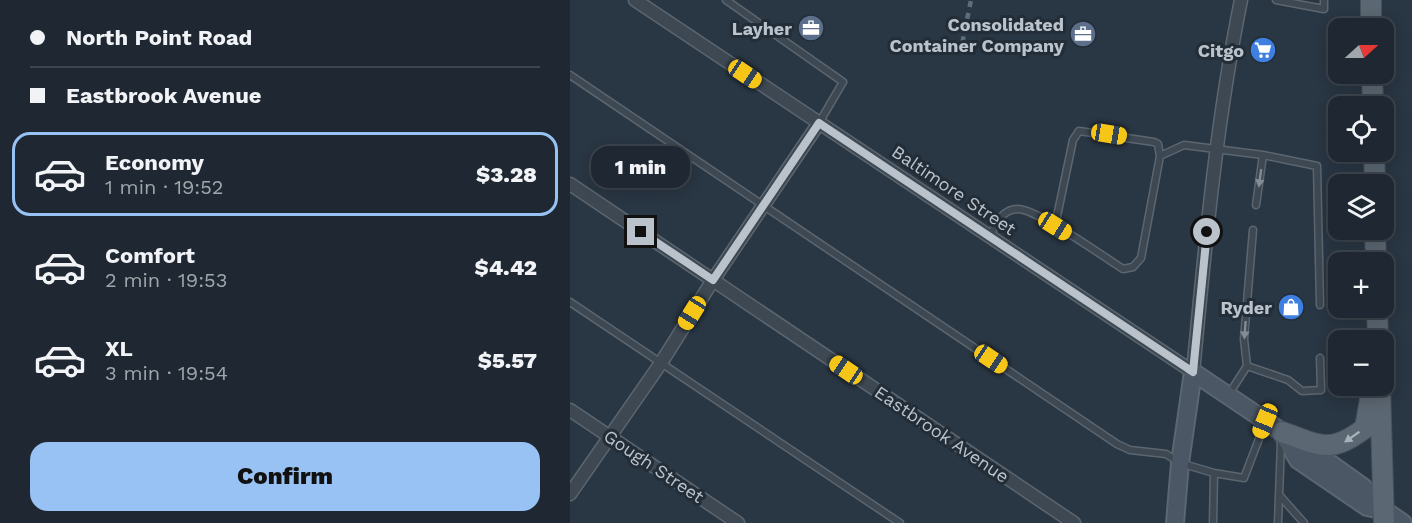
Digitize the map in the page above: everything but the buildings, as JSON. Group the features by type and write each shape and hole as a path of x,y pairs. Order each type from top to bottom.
{"main road":[{"path":"1370,0 1371,18"},
{"path":"1282,432 1331,446 1344,443 1365,428 1371,396"},
{"path":"1380,396 1384,517"}],"street":[{"name":"Baltimore Street","path":"635,0 1306,447 1363,487 1384,517 1403,523"},
{"path":"1175,523 1216,150 1241,0"},
{"path":"570,494 819,123"},
{"name":"Eastbrook Avenue","path":"570,184 1074,523"},
{"name":"Gough Street","path":"570,410 738,523"}],"lane":[{"path":"726,0 843,82 819,123"},
{"path":"1276,0 1324,9 1324,0"},
{"path":"570,75 1117,444 1130,450 1166,454 1180,463 1214,473 1244,478 1265,421"},
{"path":"989,237 1001,215 1017,209 1035,213 1055,226 1123,269 1132,267 1141,258 1160,156 1158,144 1079,131 1072,140 1055,226"},
{"path":"1160,156 1184,145 1263,155 1317,166 1320,305"},
{"path":"1256,206 1263,155"},
{"path":"1228,396 1247,366 1244,339 1253,230"},
{"path":"570,302 900,523"},
{"path":"1247,366 1288,380 1302,391 1321,390 1320,358"},
{"path":"1278,523 1282,432"},
{"path":"1213,523 1214,473"},
{"path":"1279,495 1304,523"}],"railway":[{"path":"960,54 971,0"}],"place":[{"name":"Layher","path":"811,28"},
{"name":"Consolidated Container Company","path":"1083,34"},
{"name":"Citgo","path":"1263,50"},
{"name":"Ryder","path":"1291,307"}],"route":[{"path":"641,232 713,280 819,123 1193,372 1207,232"}]}
